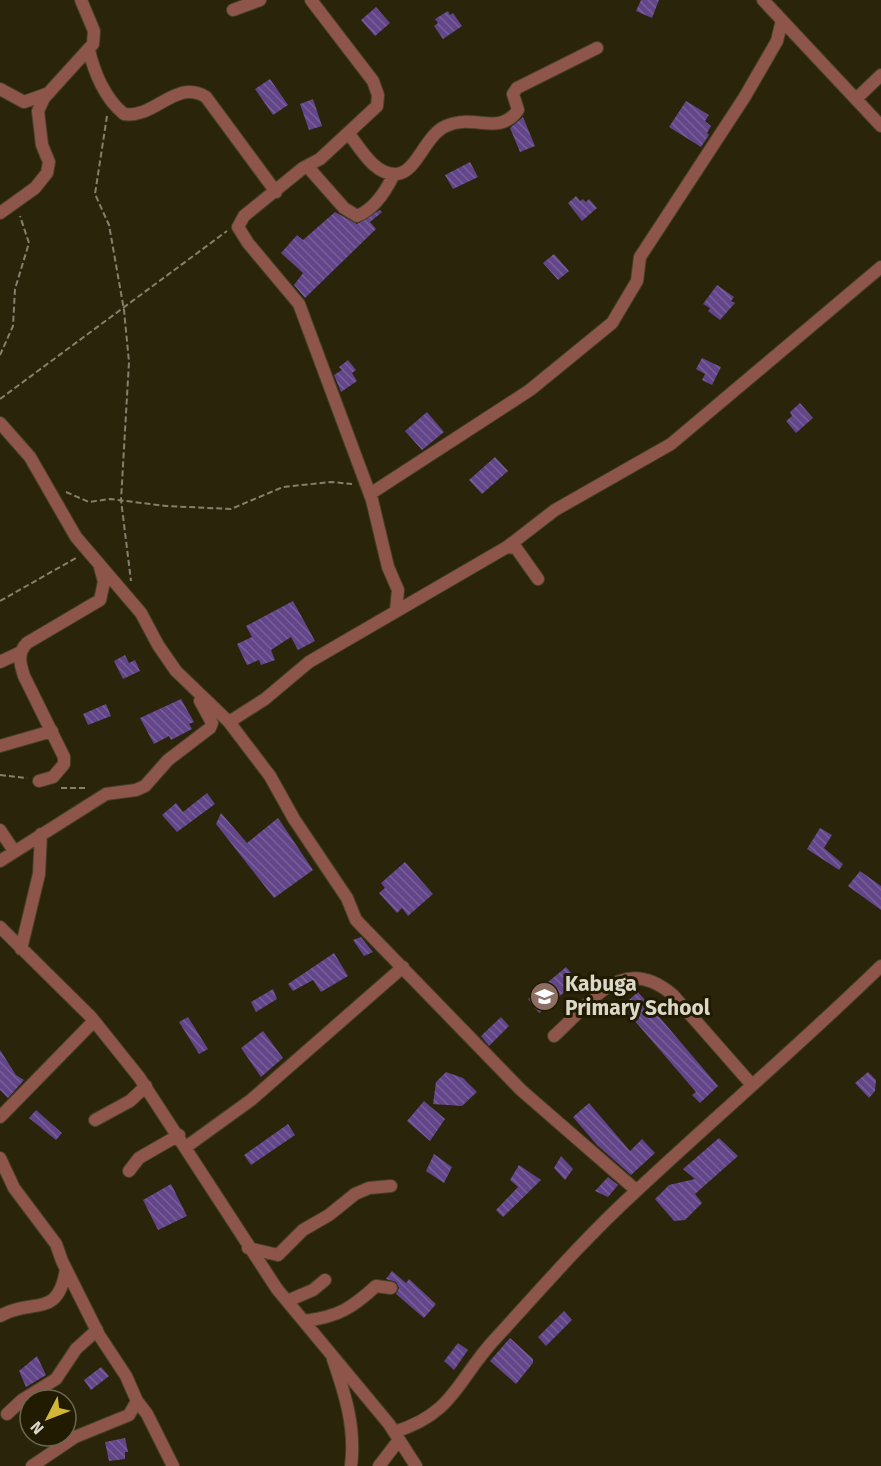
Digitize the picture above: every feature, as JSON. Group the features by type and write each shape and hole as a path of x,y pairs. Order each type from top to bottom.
{"street":[{"path":"0,213 35,188 47,173 49,162 42,145 38,111 49,93 93,44 94,31 81,0"},
{"path":"233,10 260,0"},
{"path":"311,0 372,81 378,95 373,111 320,159 307,166 239,222 238,231 300,304 369,490 387,567 398,590 396,611"},
{"path":"763,0 881,126"},
{"path":"369,490 530,390 612,323 637,281 640,257 744,98 777,41 782,20"},
{"path":"307,166 344,208 357,216 363,214 384,193 394,174 408,169 424,144 443,127 472,120 503,124 518,110 513,94 515,90 597,48"},
{"path":"89,50 93,68 115,107 124,114 144,112 185,91 197,92 206,97 276,192"},
{"path":"856,99 881,75"},
{"path":"0,89 24,102 49,93"},
{"path":"349,134 373,165 394,174"},
{"path":"229,722 265,699 309,663 507,547 555,510 671,444 881,267"},
{"path":"0,423 30,457 66,524 137,608 176,671 197,694 229,722 282,793 294,819 347,898 356,920 521,1090 636,1190"},
{"path":"507,547 516,548 524,555 538,579"},
{"path":"39,781 53,777 64,764 52,731 24,676 20,664 21,652 27,643 100,600 104,582 99,563"},
{"path":"0,662 21,652"},
{"path":"0,861 106,794 144,786 168,760 210,728 212,723 197,694"},
{"path":"0,746 52,731"},
{"path":"0,830 14,851"},
{"path":"21,949 39,874 40,834"},
{"path":"0,927 94,1022 146,1086 179,1135 248,1248 288,1302 330,1350 397,1436 416,1466"},
{"path":"379,1466 397,1436 418,1425 452,1398 489,1345 555,1271 636,1190 881,966"},
{"path":"186,1147 251,1100 403,967"},
{"path":"554,1036 620,978 642,977 658,982 673,995 752,1085"},
{"path":"0,1117 94,1022"},
{"path":"95,1120 130,1101 146,1086"},
{"path":"129,1171 139,1158 179,1135"},
{"path":"0,1158 14,1188 56,1244 97,1330 126,1376 137,1401 147,1414 173,1466"},
{"path":"248,1248 278,1255 303,1230 329,1215 355,1194 369,1188 391,1186"},
{"path":"0,1316 18,1308 33,1308 56,1299 63,1290 66,1269"},
{"path":"288,1302 313,1290 325,1280"},
{"path":"304,1321 339,1314 355,1306 376,1286 392,1288"},
{"path":"7,1414 56,1379 76,1349 97,1330"},
{"path":"330,1350 343,1387 353,1431 351,1466"},
{"path":"32,1466 75,1437 129,1415 137,1401"}],"path":[{"path":"109,96 95,194 110,225 124,310 129,362 121,501 125,543 137,608"},
{"path":"0,355 13,326 15,289 29,243 19,213 21,198"},
{"path":"0,399 124,310 239,222"},
{"path":"45,482 89,502 121,501 231,509 283,487 332,482 369,490"},
{"path":"0,601 89,551"},
{"path":"0,776 39,781 63,788 117,792"}],"building":[{"path":"641,0 659,0 652,18 636,11"},
{"path":"376,7 390,23 375,36 361,20"},
{"path":"448,11 450,15 453,13 462,26 443,39 434,26 438,23 435,19"},
{"path":"270,79 288,105 273,115 255,89"},
{"path":"313,99 322,126 309,130 300,104"},
{"path":"686,101 709,115 705,121 711,126 707,133 709,135 701,147 669,127"},
{"path":"523,117 535,146 520,152 510,128"},
{"path":"470,162 478,177 453,189 445,175"},
{"path":"576,196 580,201 583,199 586,202 589,199 597,208 582,221 568,203"},
{"path":"380,210 382,212 370,222 376,229 305,298 294,285 303,273 281,253 297,235 303,240 335,212 357,224"},
{"path":"554,254 569,271 558,280 543,263"},
{"path":"717,285 734,297 731,301 735,303 720,320 708,311 710,308 703,304"},
{"path":"702,358 721,367 712,385 702,380 705,374 696,369"},
{"path":"348,360 356,370 352,373 357,381 341,392 334,375 342,370 339,367"},
{"path":"800,403 813,418 796,433 786,421 792,416 790,412"},
{"path":"427,412 444,432 422,450 405,431"},
{"path":"495,457 508,471 482,494 469,480"},
{"path":"293,601 315,641 298,650 291,637 271,650 275,660 261,665 259,660 247,665 237,644 252,637 246,626"},
{"path":"125,655 129,663 135,660 140,671 123,679 114,661"},
{"path":"181,699 194,722 189,724 192,729 171,740 169,736 154,744 140,718"},
{"path":"106,704 111,716 88,725 83,714"},
{"path":"207,793 215,804 177,832 162,815 176,803 183,812"},
{"path":"221,813 247,843 278,818 313,870 274,898 216,824"},
{"path":"820,828 832,835 824,848 843,864 839,870 807,849"},
{"path":"405,862 433,894 408,916 402,908 397,913 379,893 385,888 381,883"},
{"path":"860,871 881,886 881,910 848,886"},
{"path":"361,937 373,952 364,956 353,940"},
{"path":"334,953 348,976 321,992 313,980 293,991 288,984"},
{"path":"566,967 578,981 539,1013 528,999"},
{"path":"273,989 277,999 256,1012 251,1002"},
{"path":"638,992 718,1086 700,1103 692,1095 696,1092 622,1006"},
{"path":"188,1017 208,1049 199,1054 179,1022"},
{"path":"501,1017 509,1026 489,1046 481,1036"},
{"path":"263,1031 283,1058 261,1077 241,1048"},
{"path":"0,1050 16,1075 24,1080 8,1098 0,1090"},
{"path":"446,1072 463,1078 477,1092 462,1106 433,1104 436,1082"},
{"path":"868,1072 876,1080 875,1091 869,1098 855,1083"},
{"path":"424,1101 445,1119 430,1141 407,1121"},
{"path":"589,1103 630,1151 642,1139 655,1153 631,1175 597,1145 573,1117"},
{"path":"36,1110 62,1133 56,1140 29,1118"},
{"path":"288,1124 295,1135 251,1165 244,1155"},
{"path":"719,1138 738,1156 695,1194 702,1203 685,1220 674,1221 655,1199 669,1185 695,1179 683,1169"},
{"path":"434,1154 452,1167 444,1183 426,1171"},
{"path":"561,1156 573,1169 565,1180 554,1168"},
{"path":"519,1165 541,1180 503,1217 496,1210 518,1187 510,1180"},
{"path":"608,1177 618,1185 608,1197 595,1191"},
{"path":"171,1184 187,1216 158,1230 143,1200"},
{"path":"392,1271 406,1283 409,1279 436,1304 424,1318 396,1294 399,1288 396,1282 386,1279"},
{"path":"564,1311 572,1320 546,1346 538,1337"},
{"path":"510,1338 533,1359 533,1363 516,1384 490,1361"},
{"path":"458,1343 468,1350 454,1370 444,1361"},
{"path":"37,1356 46,1375 26,1387 19,1371"},
{"path":"101,1367 109,1376 91,1390 84,1380"},
{"path":"125,1438 128,1452 125,1452 125,1459 109,1461 105,1442"}],"place":[{"name":"Kabuga Primary School","path":"544,996"}]}
